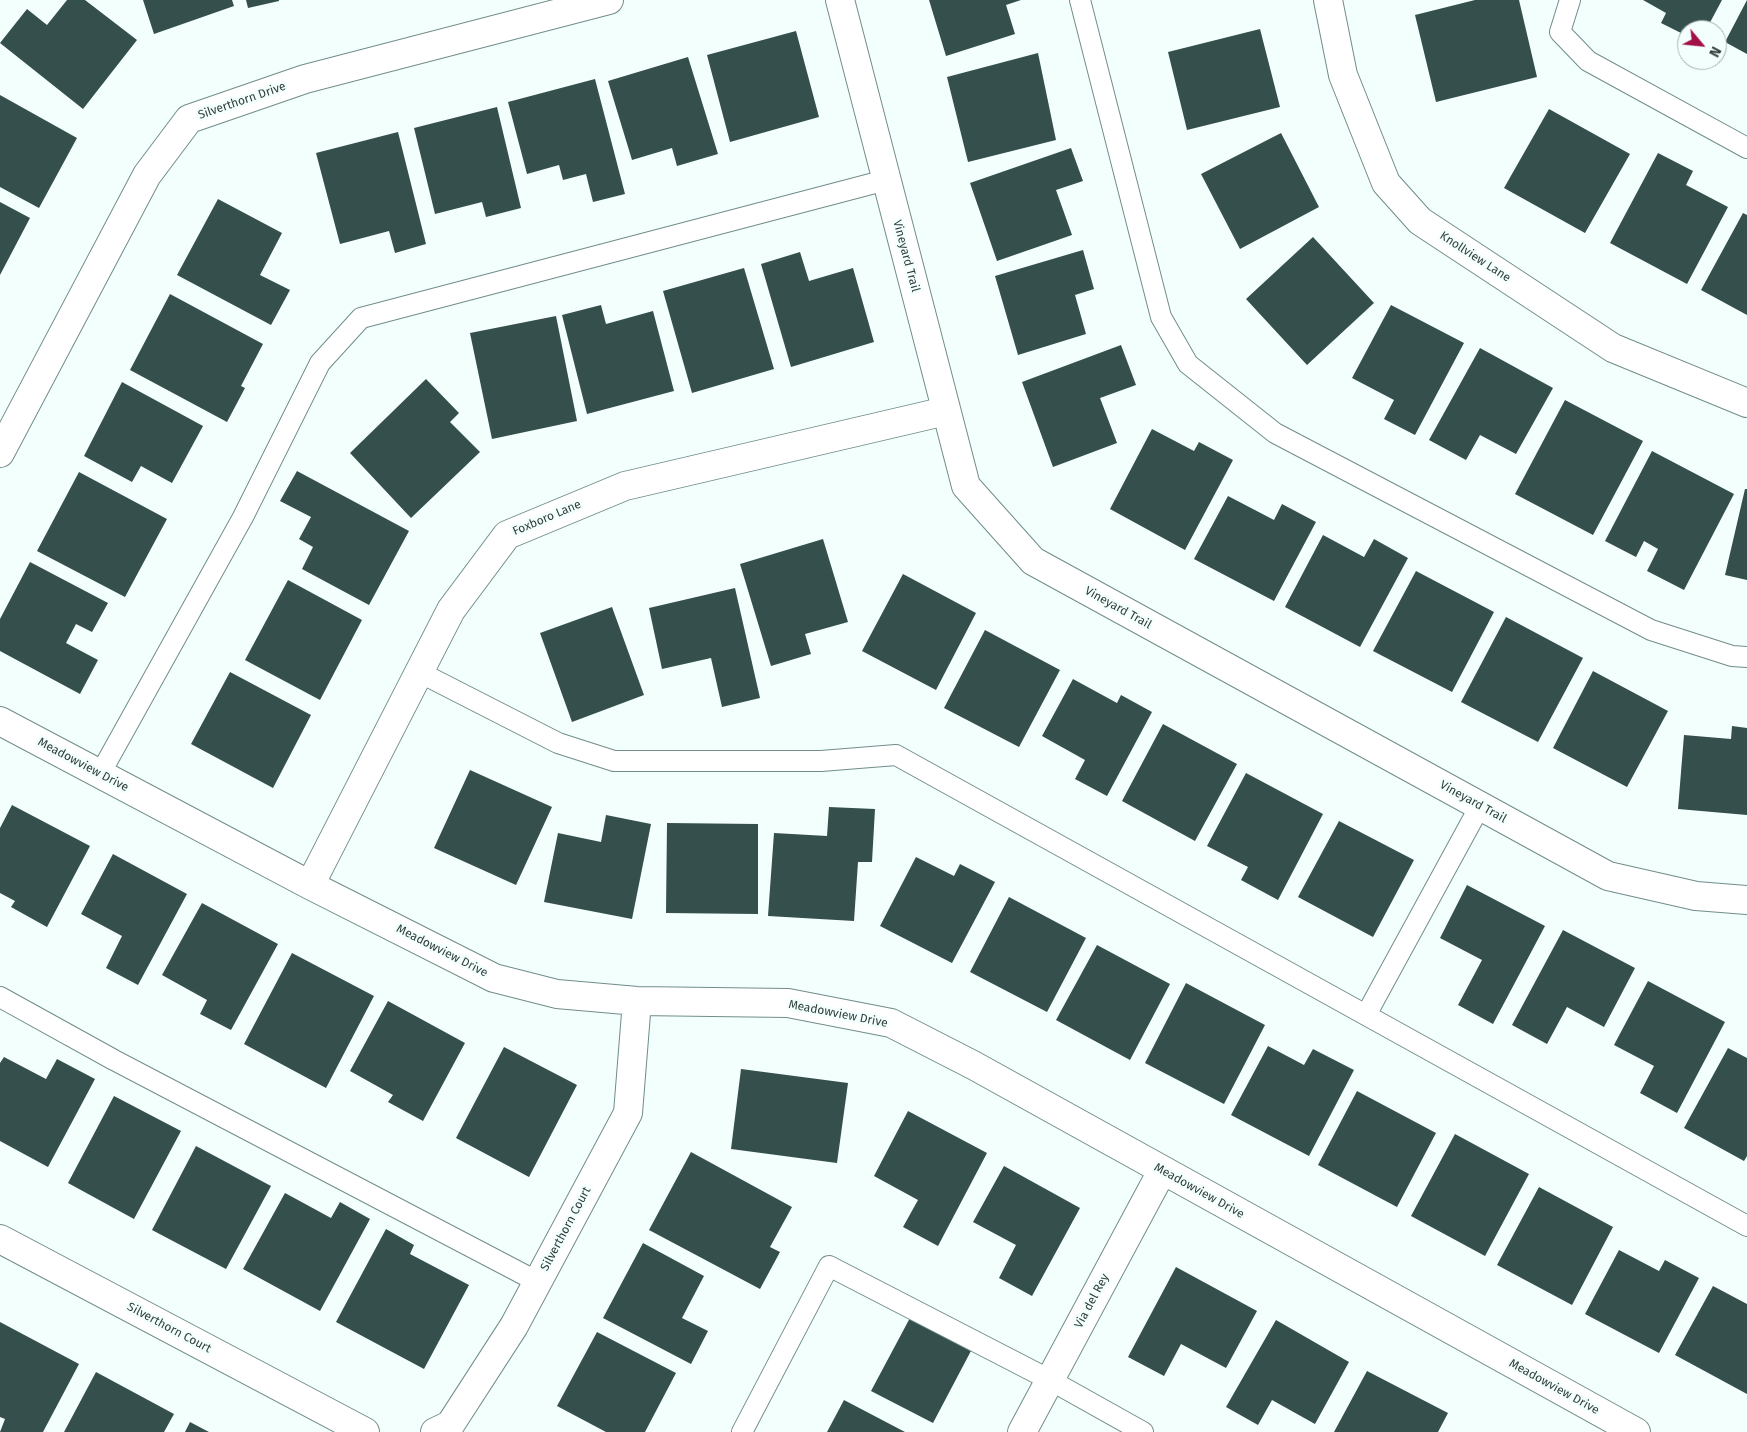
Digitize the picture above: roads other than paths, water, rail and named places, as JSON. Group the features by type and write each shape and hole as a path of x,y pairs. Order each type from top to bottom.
{"street":[{"name":"Silverthorn Drive","path":"0,453 147,175 189,119 305,79 609,0"},
{"name":"Vineyard Trail","path":"840,0 966,486 1033,561 1608,876 1696,896 1747,900"},
{"name":"Knollview Lane","path":"1328,0 1343,75 1386,183 1420,221 1612,348 1747,402"},
{"name":"Foxboro Lane","path":"310,885 451,610 507,535 625,486 946,411"},
{"name":"Meadowview Drive","path":"0,721 310,885 494,978 557,994 637,1001 788,1003 891,1023 973,1065 1636,1432"},
{"name":"Silverthorn Court","path":"435,1432 450,1425 514,1326 628,1113 637,1001"},
{"name":"Via del Rey","path":"1022,1432 1162,1171"},
{"name":"Silverthorn Court","path":"0,1239 365,1432"}],"lane":[{"path":"1080,0 1161,317 1188,364 1284,438 1651,630 1732,656 1747,658"},
{"path":"1570,0 1560,32 1588,61 1747,148"},
{"path":"100,774 243,516 320,363 361,318 886,180"},
{"path":"419,672 558,743 614,761 821,762 896,755 1747,1226"},
{"path":"1366,1015 1480,806"},
{"path":"0,997 114,1060 538,1282"},
{"path":"742,1432 829,1266 1050,1380 1143,1432"}]}
